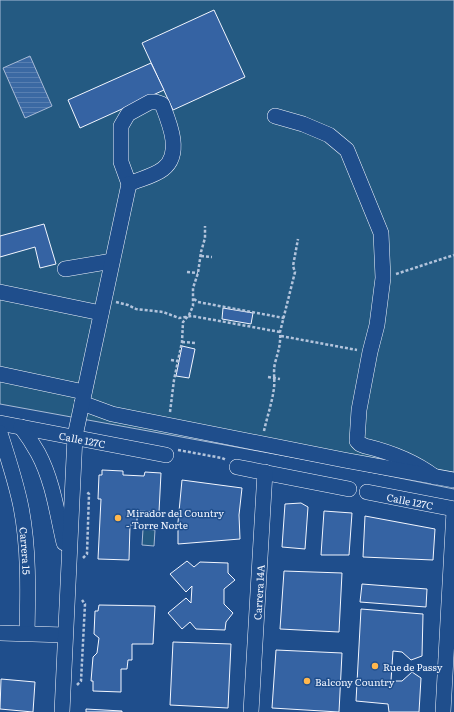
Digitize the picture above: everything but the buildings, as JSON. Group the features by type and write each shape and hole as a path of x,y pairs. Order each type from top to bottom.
{"street":[{"path":"62,712 75,436 129,184 121,162 121,126 128,114 150,102 162,104 171,126 173,144 170,160 165,168 156,174 129,184"},
{"path":"275,116 303,124 329,135 347,150 380,233 383,278 377,325 370,352 359,410 357,441 365,446 394,454 425,469 435,477"},
{"path":"65,269 112,260"},
{"path":"0,292 103,306"},
{"path":"0,374 83,398 112,414 454,480"},
{"name":"Calle 127C","path":"0,423 169,453"},
{"path":"21,427 38,454 53,493 68,562"},
{"name":"Carrera 15","path":"0,433 18,494 25,537 28,600 27,633"},
{"path":"234,465 349,489"},
{"name":"Carrera 14A","path":"251,712 265,472"},
{"name":"Calle 127C","path":"367,492 454,510"},
{"path":"443,712 454,510"},
{"path":"0,633 65,635"}],"path":[{"path":"167,425 182,342 183,322 189,315 193,306 193,288 198,273 205,238 205,226"},
{"path":"261,443 272,399 275,380 275,363 281,336 280,332 296,272 293,266 298,239"},
{"path":"383,278 454,255"},
{"path":"201,256 212,258"},
{"path":"187,272 198,273"},
{"path":"193,299 198,302 284,318"},
{"path":"103,306 123,303 136,309 163,312 179,318 192,316 280,332"},
{"path":"281,336 370,352"},
{"path":"182,342 196,343"},
{"path":"171,360 178,361"},
{"path":"268,376 280,379"},
{"path":"169,453 178,450 222,458 234,465"}],"shaded area":[{"path":"0,0 454,0 454,489 335,465 0,404"},
{"path":"30,56 52,106 25,118 3,68"},
{"path":"143,529 155,530 154,546 142,545"}],"place":[{"name":"Mirador del Country - Torre Norte","path":"118,518"},
{"name":"Rue de Passy","path":"375,666"},
{"name":"Balcony Country","path":"307,681"}]}
